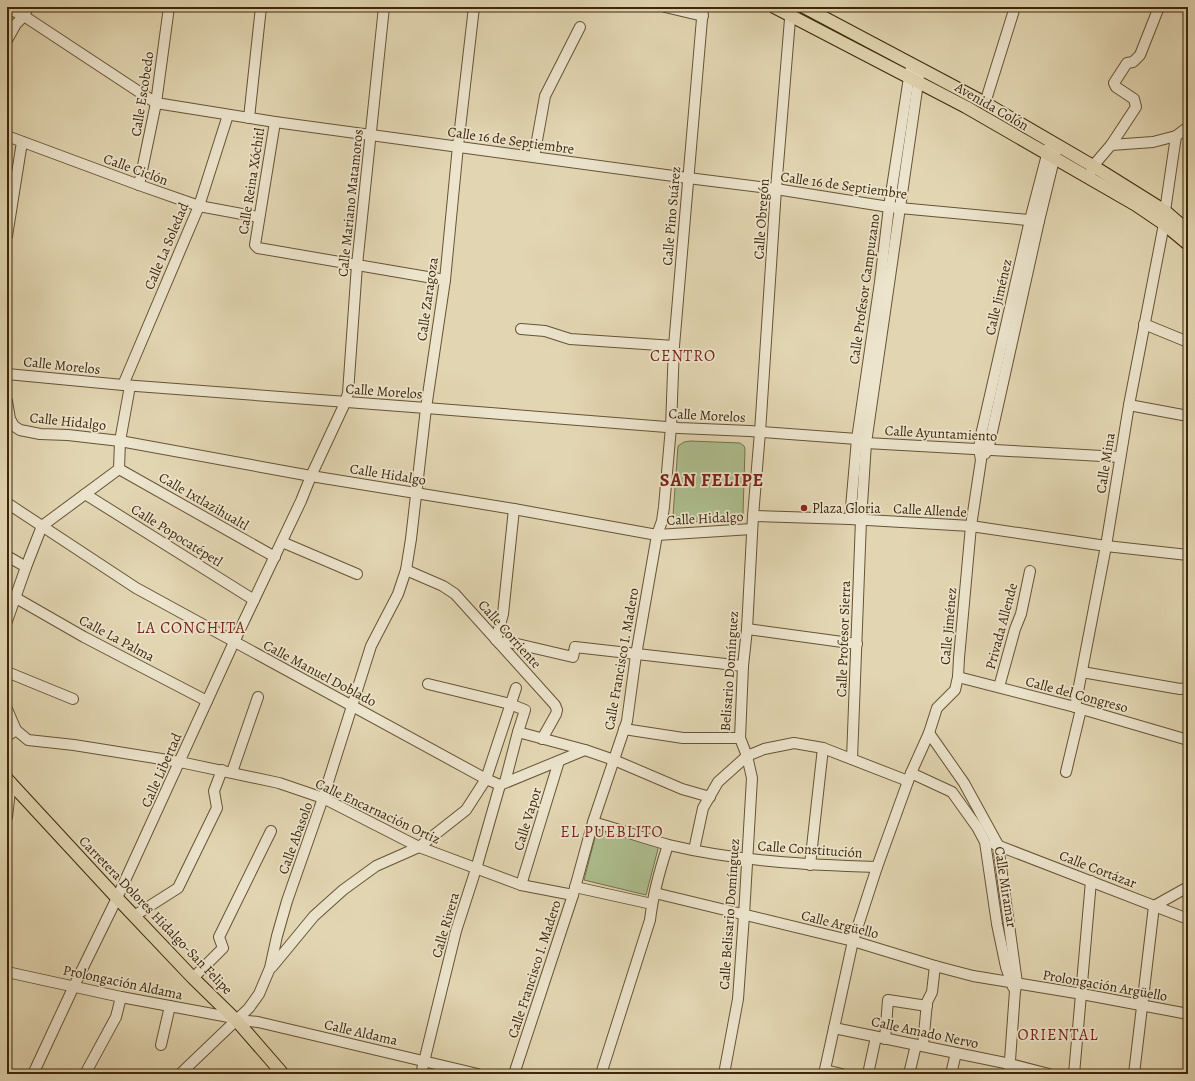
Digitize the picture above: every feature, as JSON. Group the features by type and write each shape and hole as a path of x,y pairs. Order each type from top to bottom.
{"main road":[{"name":"Avenida Colón","path":"774,7 791,11 966,107 1136,205 1164,224 1188,244"},
{"name":"Avenida Colón","path":"804,7 985,103 1054,143 1164,211 1188,231"},
{"name":"Carretera Dolores Hidalgo-San Felipe","path":"9,781 134,916 193,978 235,1019 283,1074"}],"street":[{"name":"Calle Escobedo","path":"139,185 156,103 169,7"},
{"name":"Calle Reina Xóchitl","path":"249,118 261,7"},
{"name":"Calle Mariano Matamoros","path":"311,476 345,403 348,393 357,265 384,7"},
{"name":"Calle Zaragoza","path":"398,594 405,572 411,539 426,408 445,280 458,146 474,7"},
{"path":"665,7 703,12"},
{"path":"985,103 1015,7"},
{"path":"1089,178 1093,166 1111,145 1136,108 1134,99 1114,84 1115,80 1127,63 1133,62 1140,55 1159,7"},
{"name":"Calle 16 de Septiembre","path":"7,8 23,11 156,103 274,122 776,189 889,207 1034,221"},
{"path":"7,40 23,11"},
{"name":"Calle Obregón","path":"760,432 776,189 791,11"},
{"name":"Calle Pino Suárez","path":"670,427 674,346 703,12"},
{"path":"534,157 545,96 580,27"},
{"name":"Calle Profesor Campuzano","path":"885,282 889,207 916,66"},
{"name":"Calle Profesor Campuzano","path":"850,519 885,282 901,208 913,79"},
{"name":"Calle La Soledad","path":"119,467 120,443 127,386 199,206 228,115"},
{"name":"Calle Reina Xóchitl","path":"274,122 258,217 255,245 258,248 357,265"},
{"path":"1111,145 1153,142 1176,136 1188,127"},
{"name":"Calle Ciclón","path":"7,136 199,206 258,217"},
{"path":"1164,211 1176,136"},
{"path":"7,236 22,142"},
{"name":"Calle Jiménez","path":"825,1072 853,941 876,868 910,777 929,733 937,708 955,690 958,677 971,526 983,449 981,435 998,380 1034,221 1054,143"},
{"name":"Calle Mina","path":"1066,772 1129,405 1164,224"},
{"path":"357,265 445,280"},
{"path":"1144,324 1188,342"},
{"path":"521,329 545,331 570,339 674,346"},
{"name":"Calle Morelos","path":"7,374 127,386 345,403 670,427 760,432"},
{"name":"Calle Hidalgo","path":"7,401 10,419 14,426 20,430 48,435 68,435 120,443 311,476 514,508 657,535 752,529"},
{"path":"1129,405 1188,416"},
{"name":"Calle Francisco I. Madero","path":"514,1074 574,891 593,822 627,721 636,655 657,535 662,521 670,427"},
{"path":"753,516 760,432"},
{"name":"Calle Ayuntamiento","path":"760,432 861,441 1120,457"},
{"name":"Calle Profesor Campuzano","path":"861,441 861,520"},
{"path":"7,621 12,603 42,526 119,467"},
{"name":"Calle Ixtlazihualtl","path":"119,467 275,557"},
{"name":"Calle Libertad","path":"34,1074 180,762 234,642 302,501 311,476"},
{"name":"Calle Popocatépetl","path":"85,494 254,600"},
{"name":"Calle Manuel Doblado","path":"7,504 136,588 486,779 503,784"},
{"path":"514,508 503,614 498,641 510,642 573,657 575,647 743,666"},
{"name":"Calle Allende","path":"753,516 850,519 971,526 1106,546 1188,555"},
{"name":"Belisario Domínguez","path":"624,729 683,738 740,738 743,666 747,629 753,516"},
{"name":"Calle Profesor Sierra","path":"852,759 861,520"},
{"path":"282,541 357,574"},
{"path":"7,556 26,567"},
{"name":"Privada Allende","path":"999,688 1015,628 1021,614 1030,571"},
{"name":"Calle Corriente","path":"405,572 444,586 454,594 555,705 557,710 556,714 542,739"},
{"name":"Calle Abasolo","path":"180,1074 235,1019 249,1008 259,994 270,968 287,901 324,798 371,646 398,594"},
{"name":"Calle La Palma","path":"12,603 84,637 207,701"},
{"path":"747,629 857,644"},
{"path":"7,672 73,699"},
{"path":"1082,672 1188,688"},
{"name":"Calle del Congreso","path":"958,677 1078,708 1188,740"},
{"path":"428,684 510,704"},
{"path":"270,968 314,916 343,890 376,866 419,847 466,810 486,779 516,688"},
{"path":"134,916 178,888 218,808 214,791 227,771 258,697"},
{"name":"Calle Rivera","path":"422,1074 456,931 525,710 510,704"},
{"path":"7,709 16,730 7,736"},
{"name":"Calle Encarnación Ortiz","path":"16,730 28,740 74,745 180,762 279,783 324,798 419,847 521,885 574,891 652,904"},
{"path":"518,732 585,750 614,760 682,789 710,797"},
{"path":"929,733 941,748 964,783 998,845"},
{"name":"Calle Belisario Domínguez","path":"724,1074 738,999 752,778 747,756 740,738"},
{"name":"Calle Miramar","path":"747,756 764,749 794,743 823,748 952,792 977,826 985,842 997,924 1014,986"},
{"path":"810,865 823,748"},
{"path":"503,784 585,750"},
{"path":"694,850 703,808 718,782 747,756"},
{"name":"Calle Vapor","path":"521,885 559,761"},
{"path":"7,817 9,781"},
{"name":"Calle Constitución","path":"593,822 668,845 694,850 746,858 810,865 876,868"},
{"path":"193,978 223,948 219,937 221,932 271,832"},
{"name":"Calle Cortázar","path":"985,842 998,845 1188,919"},
{"path":"601,1074 650,920 660,869 668,845"},
{"name":"Calle Miramar","path":"998,845 1014,986 1010,1069"},
{"path":"1074,1074 1082,994 1090,881"},
{"path":"1134,1074 1154,906 1188,887"},
{"name":"Calle Argüello","path":"656,893 853,941 935,966 1014,986"},
{"path":"909,1074 919,1045 927,1002 932,992 935,966"},
{"name":"Prolongación Aldama","path":"7,972 121,997 235,1019"},
{"name":"Prolongación Argüello","path":"1014,986 1082,994 1188,1014"},
{"path":"85,1074 116,1017 121,997"},
{"path":"868,1074 880,1038 888,1000 927,1006"},
{"path":"161,1045 170,1006"},
{"name":"Calle Aldama","path":"235,1019 258,1022 478,1074"},
{"name":"Calle Amado Nervo","path":"834,1028 956,1053 1010,1069 1049,1074"},
{"path":"951,1074 956,1053"},
{"path":"825,1072 842,1074"}],"green space":[{"path":"684,442 740,443 744,446 743,514 741,518 735,522 678,522 673,516 678,446"},
{"path":"597,830 659,845 646,895 584,880"}],"place":[{"name":"Plaza Gloria","path":"804,508"}],"district":[{"name":"CENTRO","path":"683,355"},
{"name":"SAN FELIPE","path":"712,480"},
{"name":"LA CONCHITA","path":"191,627"},
{"name":"EL PUEBLITO","path":"612,831"},
{"name":"ORIENTAL","path":"1058,1034"}]}
